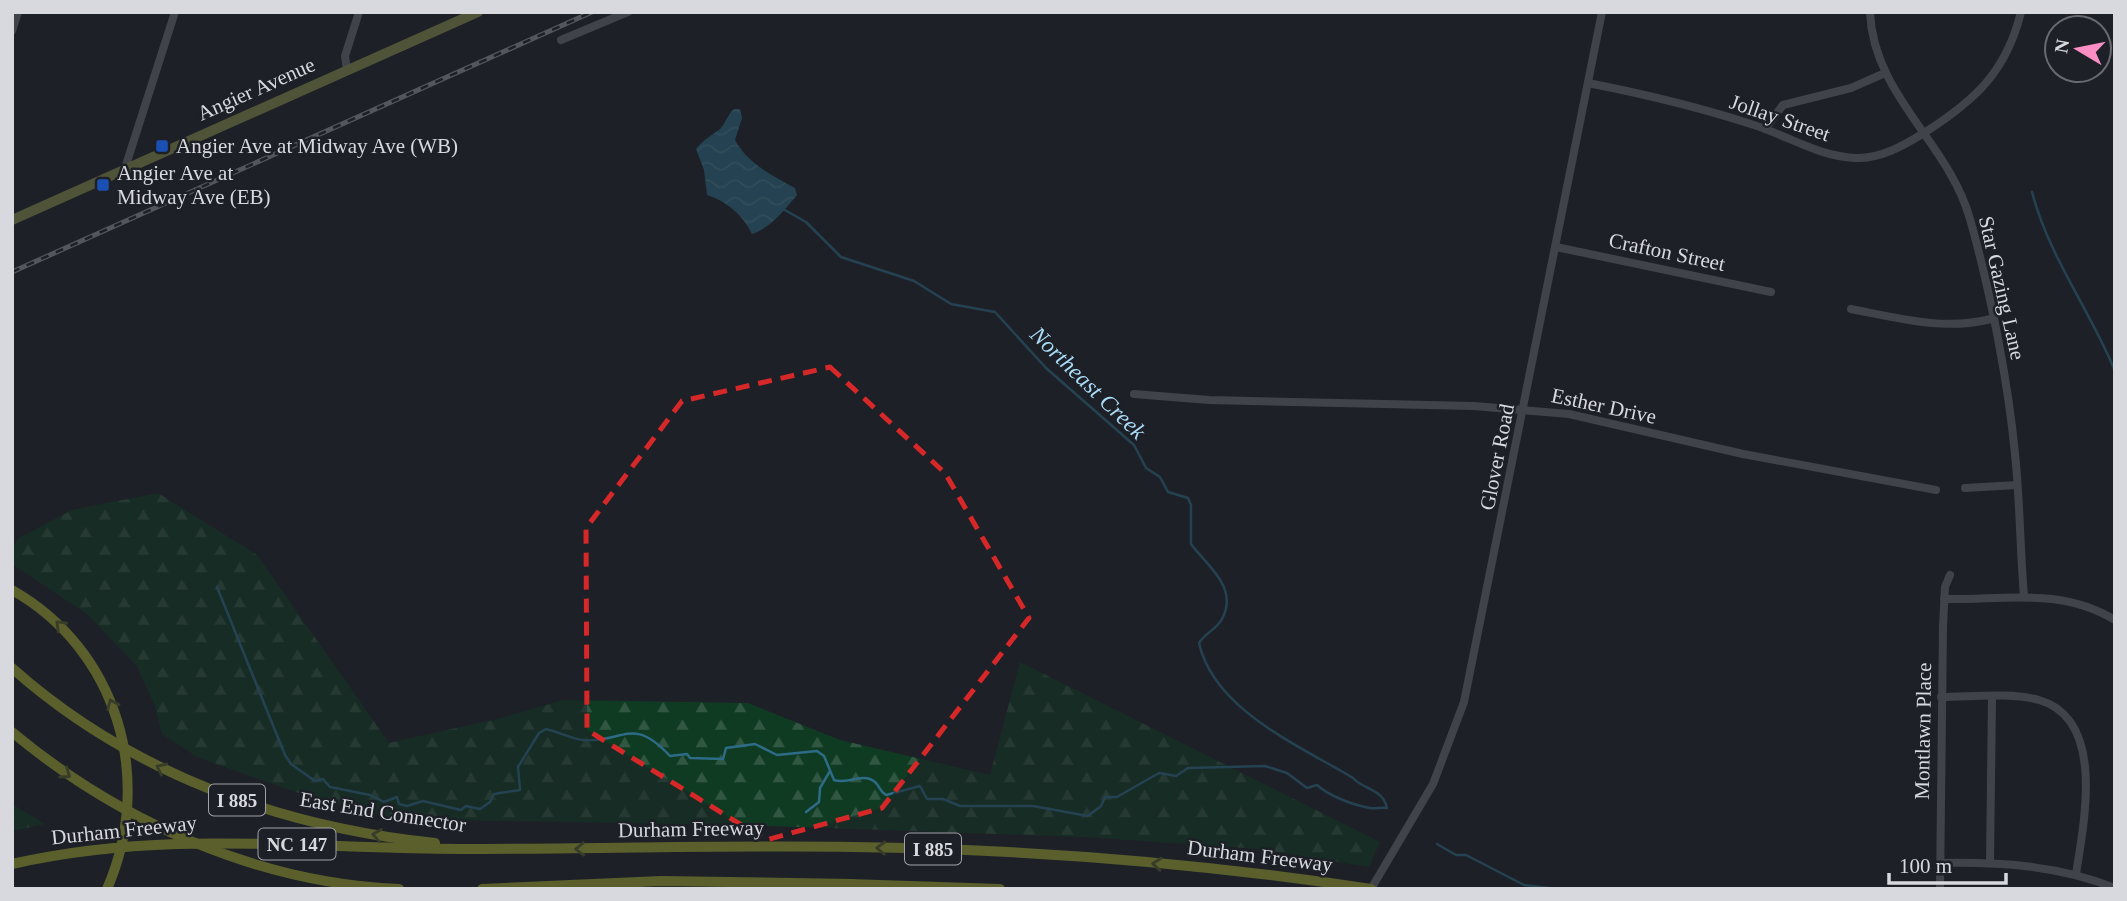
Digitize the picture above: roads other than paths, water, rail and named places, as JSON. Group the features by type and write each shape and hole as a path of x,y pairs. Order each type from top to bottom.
{"highway":[{"path":"12,590 56,621 96,671 120,725 129,781 126,829 107,889"},
{"name":"East End Connector","path":"12,668 58,705 120,746 187,780 234,799 337,829 494,849"},
{"name":"I 885","path":"12,732 96,794 167,831 235,857 312,877 400,889"},
{"name":"Durham Freeway","path":"12,864 101,848 208,841 384,849 854,847 998,852 1202,868 1371,889"},
{"name":"I 885","path":"482,889 649,881 1000,889"},
{"path":"727,889 853,884"}],"main road":[{"name":"Angier Avenue","path":"12,220 478,12"}],"street":[{"path":"12,31 18,12"},
{"path":"125,168 175,12"},
{"path":"346,70 345,56 359,12"},
{"path":"561,40 628,12"},
{"name":"Glover Road","path":"1371,889 1433,784 1461,712 1485,608 1602,12"},
{"name":"Star Gazing Lane","path":"1870,12 1874,47 1885,73 1950,173 1970,218 2005,384 2017,485 2024,596"},
{"name":"Jollay Street","path":"1588,83 1658,96 1765,128 1826,154 1858,158 1896,150 1966,105 1984,87 2011,45 2021,12"},
{"path":"1765,128 1783,105 1851,88 1885,73"},
{"name":"Crafton Street","path":"1556,247 1771,292"},
{"path":"1850,309 1933,324 1962,325 1992,319"},
{"name":"Esther Drive","path":"1134,394 1569,414 1743,454 1936,490"},
{"path":"1965,488 2017,485"},
{"name":"Montlawn Place","path":"1940,889 1944,599 1950,575"},
{"path":"1944,599 2024,596 2065,599 2115,620"},
{"path":"1941,696 2040,700 2066,715 2084,748 2085,776 2076,874"},
{"path":"1990,862 1992,698"},
{"path":"1940,863 1990,862 2076,874 2115,888"}],"water":[{"path":"734,109 740,109 742,118 735,140 740,148 761,168 795,188 797,195 771,223 752,234 734,210 707,195 704,170 696,149 720,129"}],"waterway":[{"path":"2032,192 2039,216 2059,261 2115,371"},
{"path":"217,587 291,764 315,781 323,779 330,787 370,795 384,802 397,797 399,804 407,806 423,801 461,810 466,806 480,809 490,802 494,794 520,790 518,767 539,733 546,729 583,740 637,734 657,744 670,756 687,754 690,758 723,759 726,748 755,744 777,755 817,751 824,756 834,780 870,779 886,795 920,786 927,799 943,799 960,806 1033,806 1088,816 1101,806 1105,797 1117,797 1159,773 1176,776 1188,768 1265,766 1287,773 1307,788 1317,785 1349,802 1370,808 1387,808 1377,793 1285,739 1240,707 1222,688 1208,667 1199,643 1222,619 1227,597 1219,578 1191,544 1191,505 1188,498 1168,492 1160,477 1146,468 1134,445 1046,368 995,312 951,304 914,281 841,257 806,222 783,209"},
{"path":"806,812 819,802 820,788 830,771"},
{"name":"Northeast Creek","path":"1437,844 1456,855 1466,855 1524,885 1557,889"}],"railway":[{"path":"12,272 592,12"}],"place":[{"name":"Angier Ave at Midway Ave (WB)","path":"162,146"},
{"name":"Angier Ave at Midway Ave (EB)","path":"103,185"}]}
